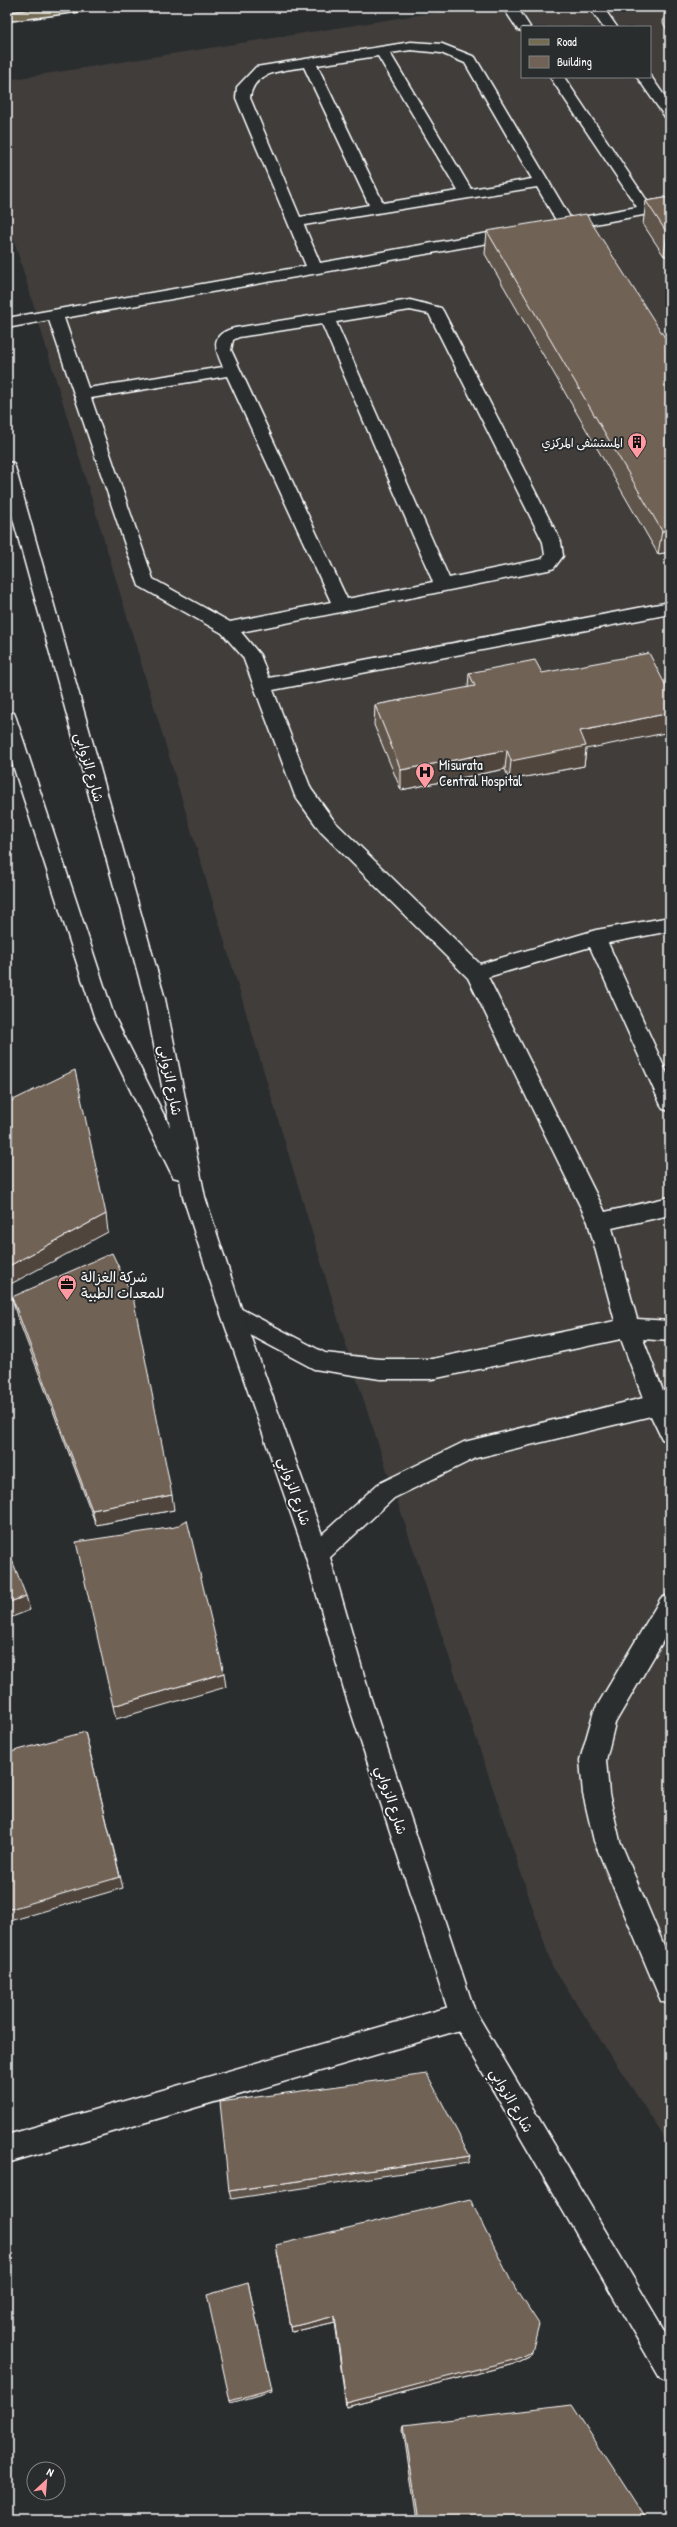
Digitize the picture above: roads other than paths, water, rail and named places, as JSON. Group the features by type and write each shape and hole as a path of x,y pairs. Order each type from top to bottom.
{"main road":[{"path":"7,17 83,7"},
{"path":"7,24 32,14"}],"street":[{"path":"510,7 522,26"},
{"path":"596,7 609,26"},
{"path":"315,269 243,98 244,87 261,70 382,51 432,46 453,50 470,60 566,224"},
{"path":"382,51 467,194"},
{"path":"308,62 378,209"},
{"path":"558,78 646,210"},
{"path":"645,78 670,114"},
{"path":"296,222 541,182"},
{"path":"550,227 670,206"},
{"path":"7,323 534,230"},
{"path":"228,628 342,606 548,564 554,556 552,542 435,311 410,305 327,318 225,338 223,350 342,606"},
{"path":"55,315 145,582 228,628 251,655 302,791 328,827 476,973 599,1222 628,1328 663,1402 670,1432"},
{"path":"327,318 443,585"},
{"path":"82,394 232,370"},
{"name":"شارع الزوابى","path":"7,467 155,999 194,1197"},
{"path":"262,686 670,608"},
{"name":"شارع الزوابى","path":"7,718 104,1016 194,1197"},
{"path":"476,973 596,938 670,924"},
{"path":"596,938 670,1103"},
{"name":"شارع الزوابي","path":"194,1197 232,1314 317,1554 358,1696 463,2016 670,2368"},
{"path":"599,1222 670,1206"},
{"path":"232,1314 322,1362 380,1369 432,1369 628,1328 670,1331"},
{"path":"317,1554 386,1491 472,1449 663,1402"},
{"path":"670,1606 603,1719 593,1760 596,1794 607,1841 670,1992"},
{"path":"7,2149 463,2016"}],"place":[{"name":"المستشفى المركزي","path":"637,459"},
{"name":"Misurata Central Hospital","path":"425,789"},
{"name":"شركة الغزالة للمعدات الطبية","path":"67,1301"}]}
